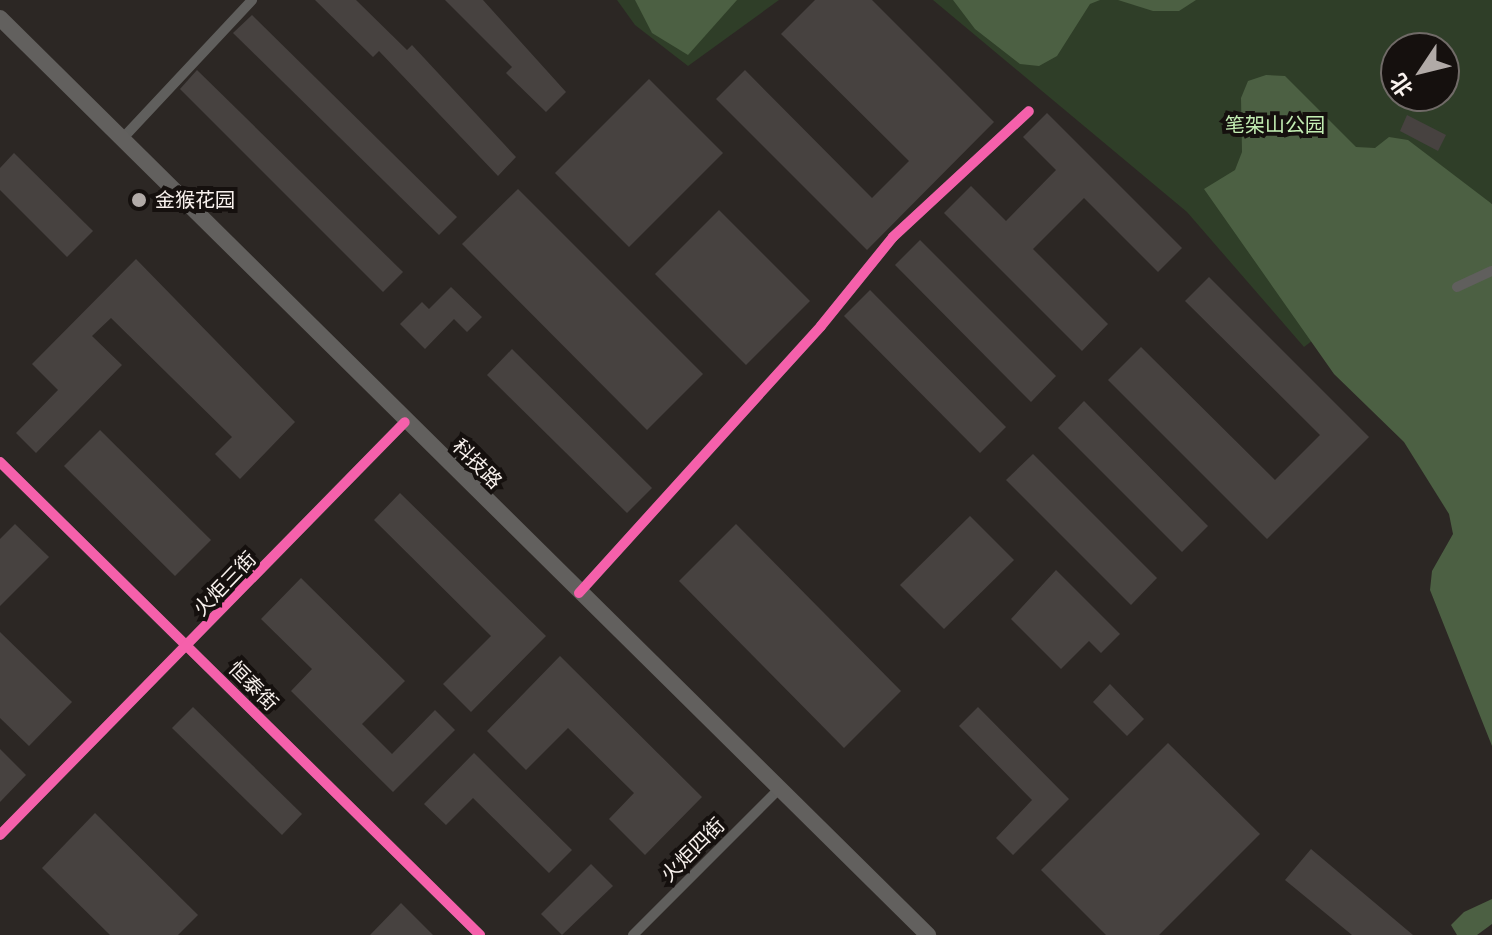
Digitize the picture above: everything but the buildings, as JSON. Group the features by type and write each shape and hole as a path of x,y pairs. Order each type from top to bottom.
{"main road":[{"name":"科技路","path":"0,18 405,422 928,935"}],"street":[{"path":"123,138 252,0"},
{"path":"579,593 821,326 893,237 1029,111"},
{"path":"1457,287 1492,271"},
{"name":"火炬三街","path":"0,835 189,647 405,422"},
{"name":"恒泰街","path":"0,462 480,935"},
{"name":"火炬四街","path":"633,935 778,790"}],"green space":[{"path":"617,0 779,0 688,66 635,25"},
{"path":"635,0 737,0 688,55 652,33"},
{"name":"笔架山公园","path":"933,0 1492,0 1492,203 1304,347 1187,212"},
{"path":"953,0 1100,0 1090,4 1057,56 1039,66 1020,64 975,29"},
{"path":"1118,0 1196,0 1179,11 1153,11"},
{"path":"1266,75 1285,76 1356,147 1375,148 1389,137 1408,140 1492,204 1492,746 1430,590 1432,571 1453,534 1449,514 1404,442 1334,374 1204,189 1235,170 1242,152 1241,98 1248,81"},
{"path":"1492,899 1492,924 1477,935 1457,935 1451,925 1464,912"}],"cycle path":[{"path":"579,593 821,326 893,237 1029,111"},
{"path":"0,835 405,422"},
{"path":"0,462 480,935"}],"place":[{"name":"金猴花园","path":"139,200"}]}
